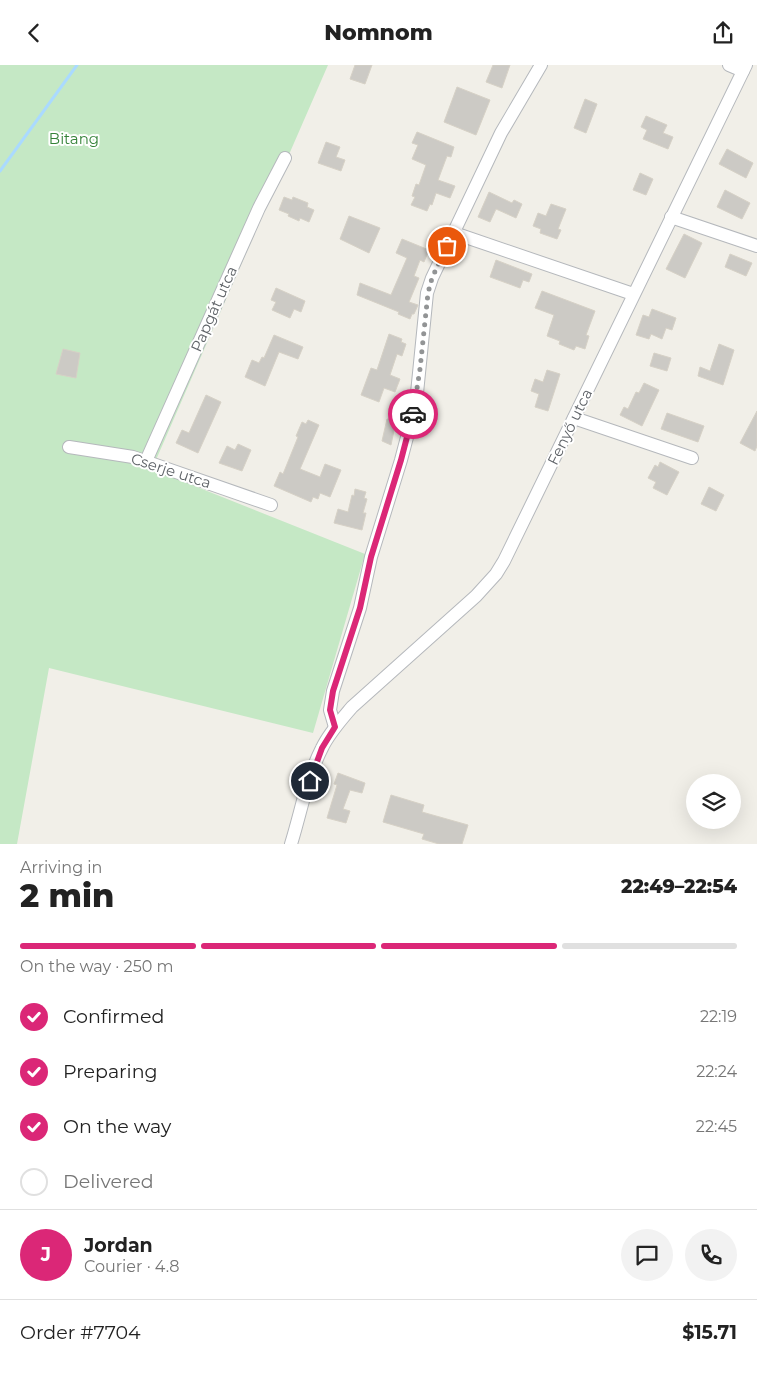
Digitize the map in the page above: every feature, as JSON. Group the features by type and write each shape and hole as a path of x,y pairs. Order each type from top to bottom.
{"street":[{"path":"335,727 330,710 331,702 360,608 371,557 401,460 416,403 428,293 432,278 501,133 541,65"},
{"path":"729,65 744,68"},
{"name":"Fenyő utca","path":"291,844 316,763 335,727 352,707 465,607 496,574 512,547 744,68"},
{"name":"Papgát utca","path":"146,461 259,208 285,158"},
{"path":"671,217 757,246"},
{"path":"454,233 633,294"},
{"path":"574,418 692,458"},
{"name":"Cserje utca","path":"69,447 133,457 271,505"}],"green space":[{"name":"Bitang","path":"0,65 328,65 152,469 365,554 313,733 49,668 17,844 0,844"}],"building":[{"path":"355,65 372,65 365,84 350,79"},
{"path":"493,65 510,65 502,88 486,82"},
{"path":"457,87 490,100 476,135 444,122"},
{"path":"585,99 597,104 586,133 574,128"},
{"path":"646,116 667,125 663,133 673,137 668,149 643,139 647,130 641,127"},
{"path":"417,132 454,147 451,157 447,156 438,180 455,186 450,198 436,193 432,205 430,204 427,211 411,205 415,197 412,196 416,184 419,185 426,165 412,159 418,145 412,143"},
{"path":"326,142 340,147 336,157 345,160 341,171 318,163"},
{"path":"727,149 753,163 746,178 719,164"},
{"path":"640,173 653,179 646,195 633,190"},
{"path":"725,190 750,203 742,219 717,207"},
{"path":"489,192 512,203 514,200 522,204 516,218 496,209 490,222 478,217"},
{"path":"284,197 292,200 293,197 308,203 307,207 314,210 309,222 300,218 299,221 279,210"},
{"path":"551,204 566,209 558,229 561,230 557,239 540,233 541,229 533,226 538,213 546,216"},
{"path":"349,216 380,228 369,253 340,239"},
{"path":"684,234 702,243 685,278 666,269"},
{"path":"402,239 429,250 424,262 420,260 414,276 419,278 409,302 418,305 410,319 398,314 399,312 357,295 360,283 391,295 407,258 396,253"},
{"path":"730,254 752,263 746,276 725,267"},
{"path":"496,260 532,274 529,282 523,280 520,288 490,277"},
{"path":"276,288 305,301 301,312 294,309 290,318 272,310 276,302 271,300"},
{"path":"542,291 595,311 586,335 589,336 585,349 576,346 574,350 559,344 560,341 547,336 554,315 535,308"},
{"path":"652,309 676,318 672,330 666,328 662,339 651,334 649,339 636,335 643,315 649,317"},
{"path":"389,334 402,339 401,342 406,344 402,356 397,354 390,375 400,379 395,392 384,388 379,402 361,395 371,368 377,370"},
{"path":"274,335 303,347 298,359 279,352 265,386 245,377 252,360 259,363 262,357 264,358"},
{"path":"719,344 734,350 723,385 698,376 700,367 710,371"},
{"path":"63,349 80,353 76,378 56,374"},
{"path":"654,353 671,358 667,371 650,366"},
{"path":"547,370 560,374 548,411 535,407 539,394 531,391 535,379 543,382"},
{"path":"644,383 659,390 642,426 620,415 624,407 628,409 636,392 639,393"},
{"path":"206,395 221,402 198,453 176,443 182,430 189,433"},
{"path":"757,411 757,446 755,451 740,443"},
{"path":"667,413 704,426 698,442 661,429"},
{"path":"387,419 396,421 391,445 382,441"},
{"path":"308,420 319,425 300,469 320,477 325,464 341,470 330,497 320,493 318,499 313,497 311,502 274,486 280,472 283,474 302,422 306,424"},
{"path":"238,444 251,450 242,471 219,463 227,446 235,450"},
{"path":"660,462 679,472 667,495 653,488 656,482 648,478 655,465 658,467"},
{"path":"709,487 724,495 716,511 701,504"},
{"path":"355,489 366,492 364,498 367,499 363,513 366,513 362,530 334,523 338,509 348,512"},
{"path":"338,773 365,783 362,793 350,790 343,809 350,811 346,823 327,818 337,785 334,784"},
{"path":"391,795 424,805 422,812 468,825 462,844 439,844 422,839 424,834 383,822"}],"waterway":[{"path":"0,171 77,65"}],"way so far":[{"path":"413,414 416,403 428,293 432,278 447,246"}],"route":[{"path":"310,781 322,748 335,727 330,710 333,691 360,608 371,557 413,414"}]}
